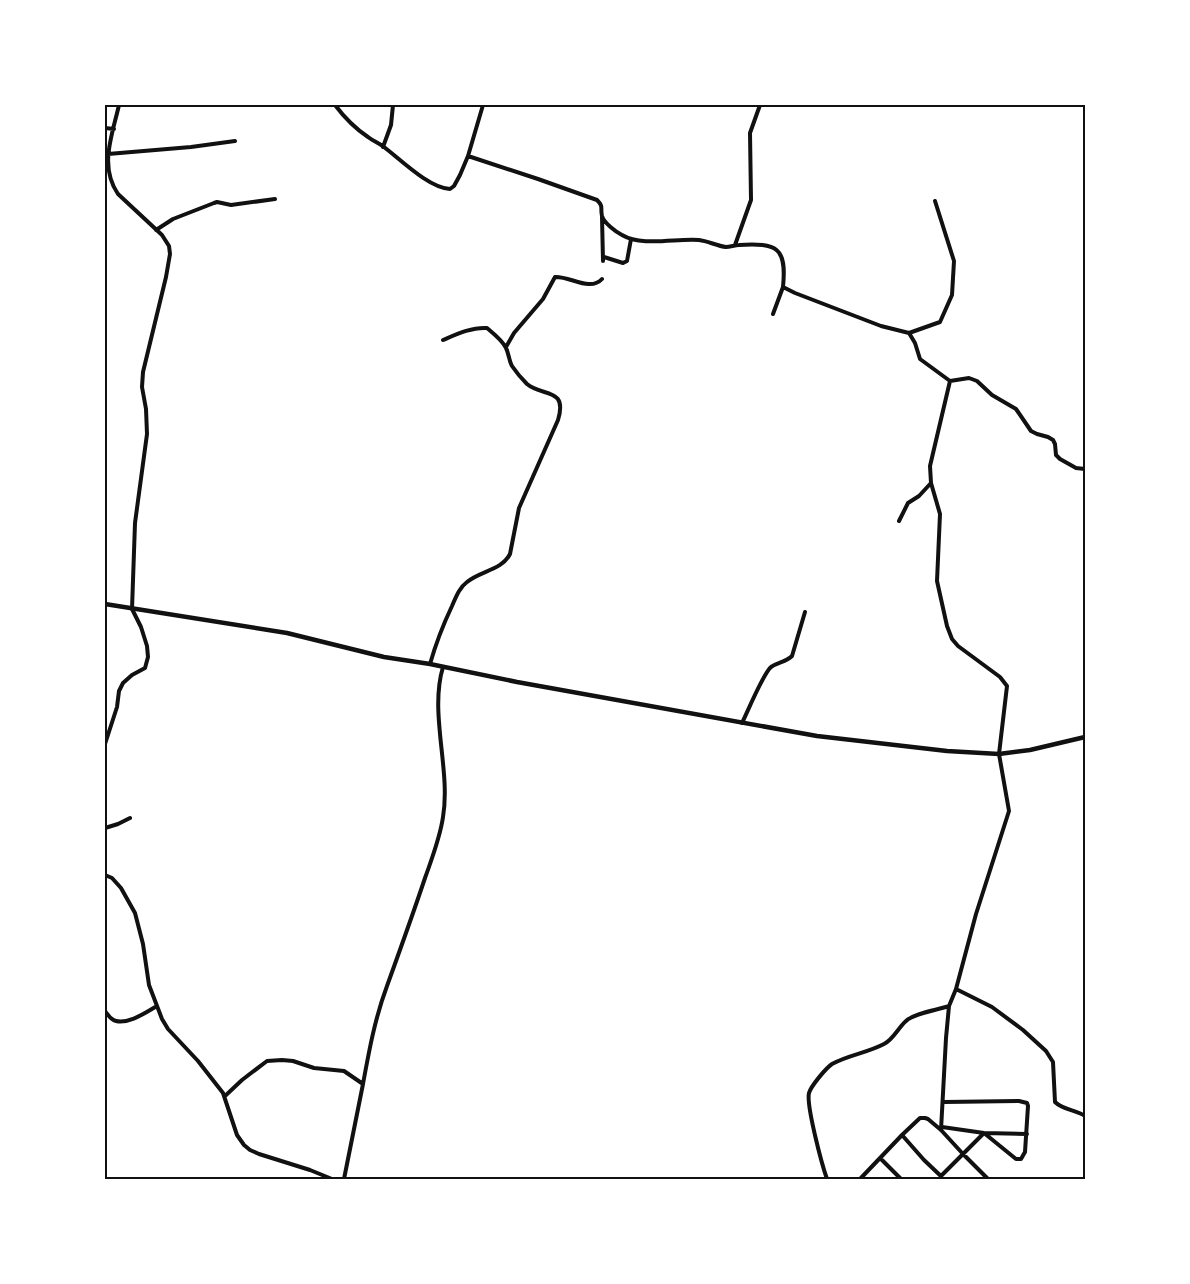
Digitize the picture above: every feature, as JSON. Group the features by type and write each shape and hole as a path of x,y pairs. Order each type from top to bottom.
{"street":[{"path":"105,744 117,707 119,691 123,683 132,675 145,668 148,657 141,627 132,609 135,522 147,434 142,387 143,372 170,254 169,246 162,235 118,194 114,187 108,169 108,154 119,105"},
{"path":"335,105 368,137 416,174 447,189 454,186 468,156 483,105"},
{"path":"383,147 391,125 393,105"},
{"path":"735,245 751,200 750,133 760,105"},
{"path":"105,128 114,129"},
{"path":"108,154 235,141"},
{"path":"468,156 597,200 602,206 604,259 627,261 631,239"},
{"path":"156,230 173,219 217,202 231,205 276,199"},
{"path":"783,287 881,327 909,333 940,322 952,290 954,261 934,201"},
{"path":"602,217 621,235 631,239 698,240 724,247 763,245 776,249 783,260 783,287 773,314"},
{"path":"506,347 514,333 543,299 555,277 560,276 593,285 602,279"},
{"path":"430,663 445,619 463,585 503,562 510,554 519,508 560,416 558,399 548,392 527,384 512,366 506,347 487,328 470,330 443,340"},
{"path":"909,333 920,359 950,381 966,378 977,381 992,395 1014,406 1031,431 1053,440 1056,455 1060,459 1076,468 1085,469"},
{"path":"942,1129 949,1006 956,990 976,914 1009,811 999,754 1007,686 1000,677 958,646 949,634 937,574 940,514 930,466 950,381"},
{"path":"898,521 908,503 932,483"},
{"path":"105,604 287,633 384,657 430,663 518,682 817,736 947,751 999,754 1030,750 1085,737"},
{"path":"742,723 765,674 773,666 792,656 805,612"},
{"path":"344,1179 372,1035 387,985 437,844 443,820 445,803 440,680 444,667"},
{"path":"105,828 130,819"},
{"path":"105,875 112,878 122,888 135,913 143,944 149,985 168,1029 198,1061 225,1096 237,1135 244,1145 249,1150 332,1179"},
{"path":"956,990 992,1007 1046,1051 1053,1062 1057,1105 1085,1116"},
{"path":"105,1011 116,1021 133,1019 157,1006"},
{"path":"827,1179 811,1112 809,1091 826,1068 841,1059 886,1043 910,1017 949,1006"},
{"path":"225,1096 267,1061 293,1061 314,1068 344,1071 363,1084"},
{"path":"944,1101 1027,1103 1029,1109 1025,1152 1019,1160 984,1133"},
{"path":"860,1179 917,1120 923,1118 942,1129 988,1179"},
{"path":"942,1129 1027,1134"},
{"path":"902,1135 941,1178 984,1133"},
{"path":"880,1158 901,1179"}]}
